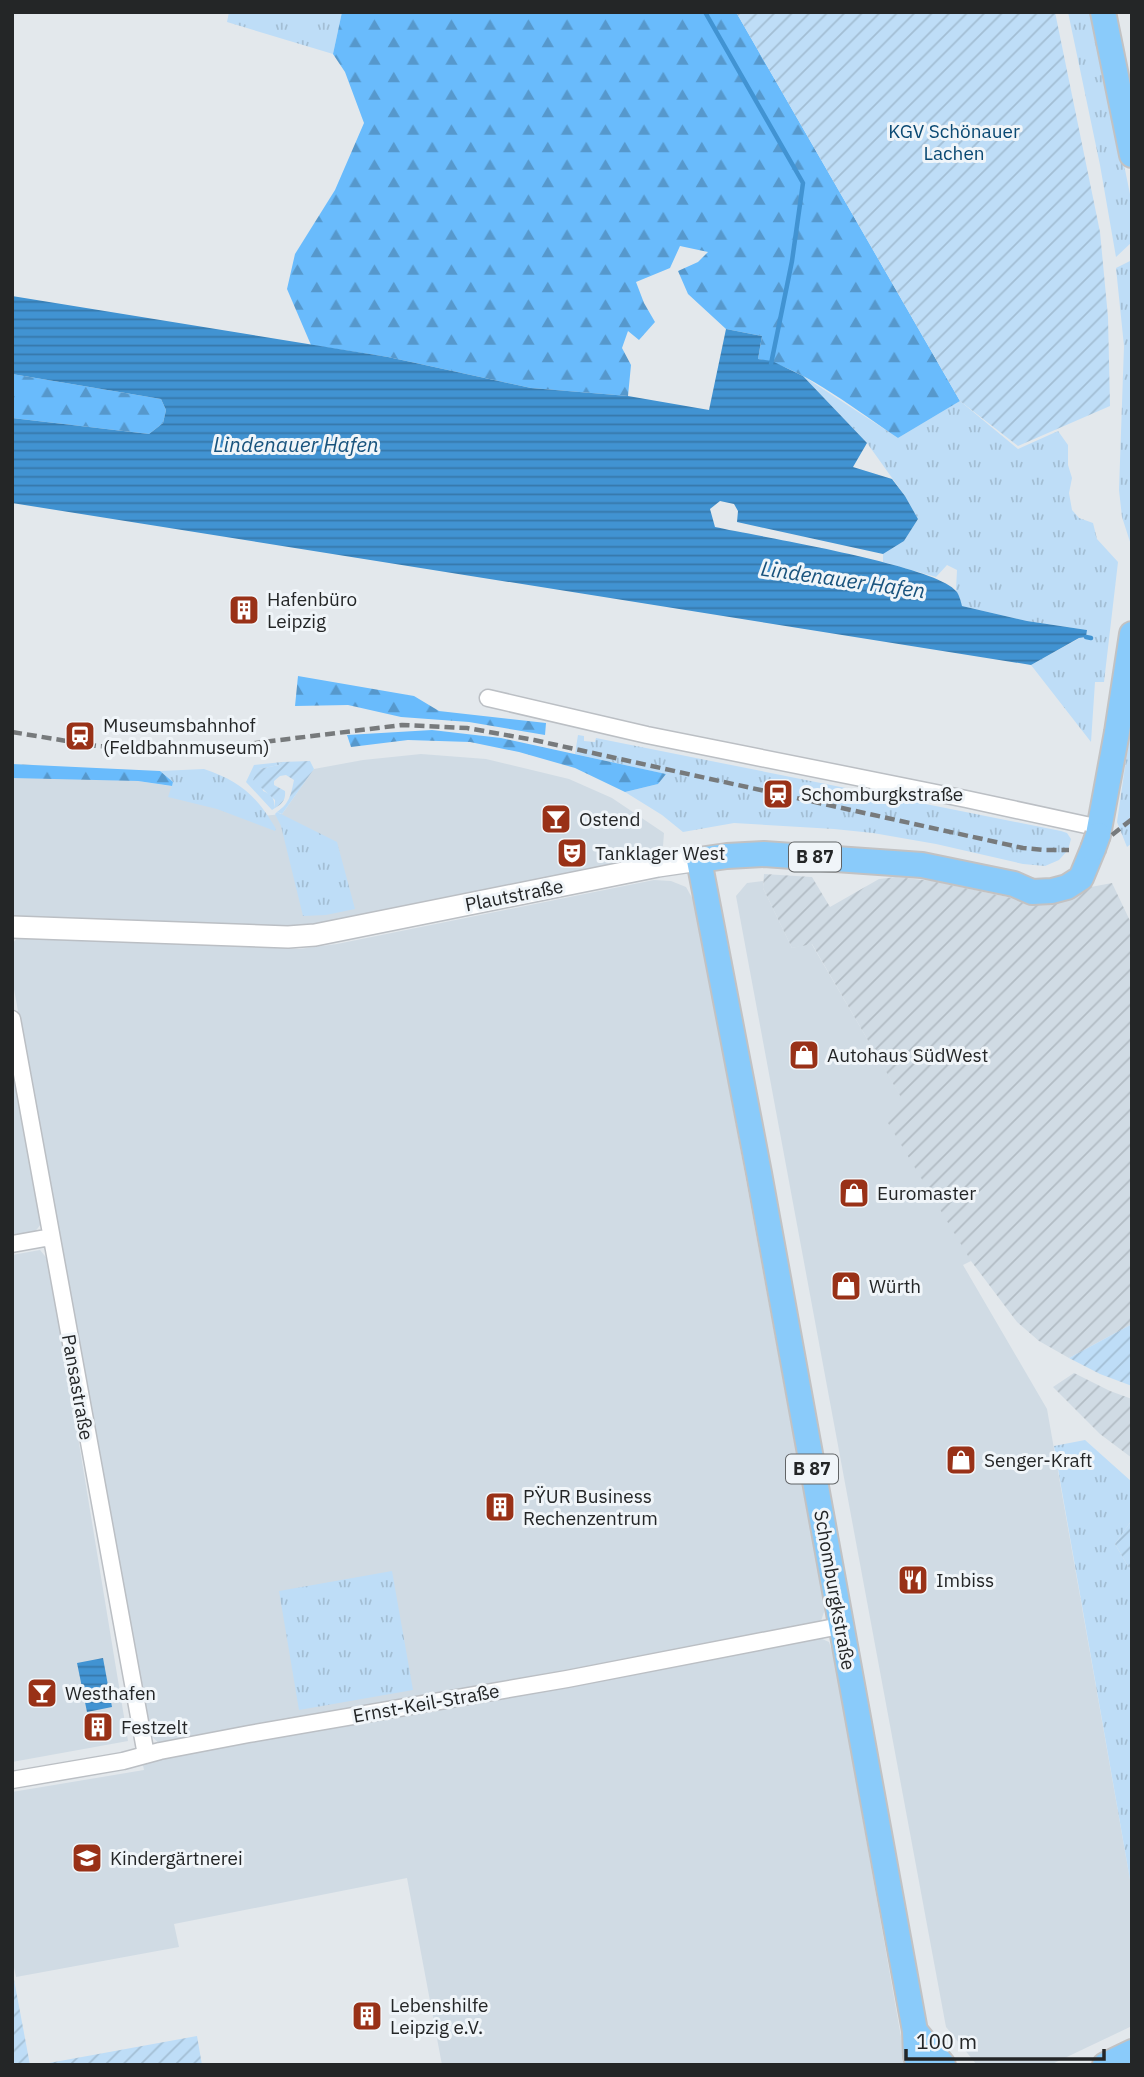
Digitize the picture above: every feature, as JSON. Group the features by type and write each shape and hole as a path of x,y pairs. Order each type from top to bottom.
{"main road":[{"path":"1103,12 1132,155"},
{"name":"B 87","path":"1095,842 1132,634"},
{"name":"Plautstraße","path":"12,927 288,937 315,935 658,866 753,854 922,865 1014,884 1032,892 1052,891 1067,887 1081,878 1095,842"},
{"name":"Schomburgkstraße","path":"699,860 759,1173 919,2065"},
{"name":"Schomburgkstraße","path":"915,2031 943,2065"},
{"path":"1105,2065 1132,2052"}],"street":[{"path":"488,698 647,735 966,799 1095,842"},
{"name":"Pansastraße","path":"12,1019 146,1755"},
{"path":"12,1244 51,1237"},
{"name":"Ernst-Keil-Straße","path":"12,1780 841,1626"}],"shaded area":[{"path":"421,754 486,759 569,779 612,798 664,833 663,846 610,865 328,924 281,927 12,917 12,776 138,781 190,789 263,816 282,814 314,769 363,760"},
{"path":"764,874 812,877 830,907 879,879 896,877 932,881 1022,900 1112,883 1132,925 1132,1324 1069,1358 1039,1341 1017,1322 971,1261 885,1118 902,1099 812,944 792,948 763,888"},
{"path":"654,880 671,881 686,887 695,903 825,1609 821,1621 809,1626 160,1744 149,1734 12,978 12,944 20,935 299,949 337,944"},
{"path":"763,881 763,888 792,948 811,943 903,1100 971,1261 963,1265 1047,1409 1132,1891 1132,2026 1050,2065 977,2065 946,2027 736,896 747,883"},
{"path":"12,1064 41,1224 34,1233 12,1237"},
{"path":"40,1250 49,1261 128,1741 12,1762 12,1255"},
{"path":"1074,1373 1132,1399 1132,1458 1100,1434 1053,1387"},
{"path":"818,1637 829,1642 834,1657 906,2065 442,2065 407,1878 174,1924 179,1947 16,1977 12,1958 12,1792 144,1770 143,1765 180,1753"}],"green space":[{"path":"229,12 342,12 333,54 227,22"},
{"path":"342,12 736,12 960,401 898,438 811,380 775,363 758,359 762,336 726,329 688,294 678,271 698,262 708,252 680,246 670,268 636,282 655,322 639,340 628,331 622,348 631,365 628,396 531,388 388,357 311,345 287,289 295,254 335,190 364,123 345,72 333,54"},
{"name":"KGV Schönauer Lachen","path":"736,12 1055,12 1100,232 1108,317 1110,406 1018,446 960,401"},
{"path":"1068,12 1093,12 1132,204 1132,242 1116,257 1100,165"},
{"path":"1132,260 1132,548 1122,517 1119,490 1124,346 1116,268"},
{"path":"12,374 161,399 166,410 163,423 149,434 12,418"},
{"path":"803,376 898,438 960,401 1018,449 1058,431 1068,445 1072,510 1079,518 1093,523 1097,539 1118,562 1104,682 1095,682 1091,742 1031,665 1086,637 1087,630 1027,621 962,606 956,590 957,570 947,565 936,577 883,562 883,554 904,541 918,519 867,443"},
{"path":"298,676 414,696 439,711 546,723 545,735 469,722 401,717 348,705 295,706"},
{"path":"1132,719 1132,843 1127,847 1117,822"},
{"path":"432,730 501,738 666,774 658,784 625,792 575,768 519,752 470,742 408,740 351,747 347,735"},
{"path":"578,735 584,736 584,741 595,742 596,738 1061,831 1067,833 1071,839 1068,850 1059,860 1045,866 1023,864 936,844 834,829 734,823 683,832 625,792 658,784 665,774 575,754"},
{"path":"310,761 314,769 282,814 277,812 287,802 294,780 286,775 274,781 274,785 285,791 283,801 275,808 275,800 253,780 259,769 282,762"},
{"path":"282,762 259,769 263,791 273,800 275,808 272,810 246,782 254,765"},
{"path":"12,764 160,771 173,782 172,786 138,781 12,778"},
{"path":"204,769 228,779 246,791 262,807 275,831 217,809 168,797 173,782 160,771"},
{"path":"277,812 337,842 355,909 303,916 281,826 275,814"},
{"path":"1132,1324 1132,1386 1069,1358"},
{"path":"1085,1440 1132,1482 1132,1520 1115,1544 1132,1573 1132,1891 1054,1446"},
{"path":"1132,1520 1132,1573 1115,1544"},
{"path":"392,1571 413,1690 299,1710 279,1591"},
{"path":"12,1969 30,2065 12,2065"},
{"path":"197,2036 202,2065 38,2065"}],"water":[{"name":"Lindenauer Hafen","path":"12,296 388,357 531,388 628,396 709,410 726,329 762,336 758,359 772,361 803,376 867,443 853,467 892,479 918,519 904,541 883,554 737,522 738,511 734,504 720,501 710,509 715,527 916,571 942,581 956,591 962,606 1027,621 1087,630 1086,637 1079,638 1031,665 12,503 12,418 149,434 163,423 166,410 161,399 12,374"},
{"path":"103,1658 112,1707 87,1712 77,1663"}],"waterway":[{"path":"705,12 803,183 792,261 771,364"},
{"name":"Lindenauer Hafen","path":"1086,637 1091,638"}],"railway":[{"path":"12,732 97,746 139,748 231,746 402,725 467,728 534,740 1023,848 1069,850"},
{"path":"1112,835 1132,819"}],"place":[{"name":"Hafenbüro Leipzig","path":"244,610"},
{"name":"Museumsbahnhof (Feldbahnmuseum)","path":"80,736"},
{"name":"Schomburgkstraße","path":"778,794"},
{"name":"Ostend","path":"556,819"},
{"name":"Tanklager West","path":"572,853"},
{"name":"Autohaus SüdWest","path":"804,1055"},
{"name":"Euromaster","path":"854,1193"},
{"name":"Würth","path":"846,1286"},
{"name":"Senger-Kraft","path":"961,1460"},
{"name":"PŸUR Business Rechenzentrum","path":"500,1507"},
{"name":"Imbiss","path":"913,1580"},
{"name":"Westhafen","path":"42,1693"},
{"name":"Festzelt","path":"98,1727"},
{"name":"Kindergärtnerei","path":"87,1858"},
{"name":"Lebenshilfe Leipzig e.V.","path":"367,2016"}]}
